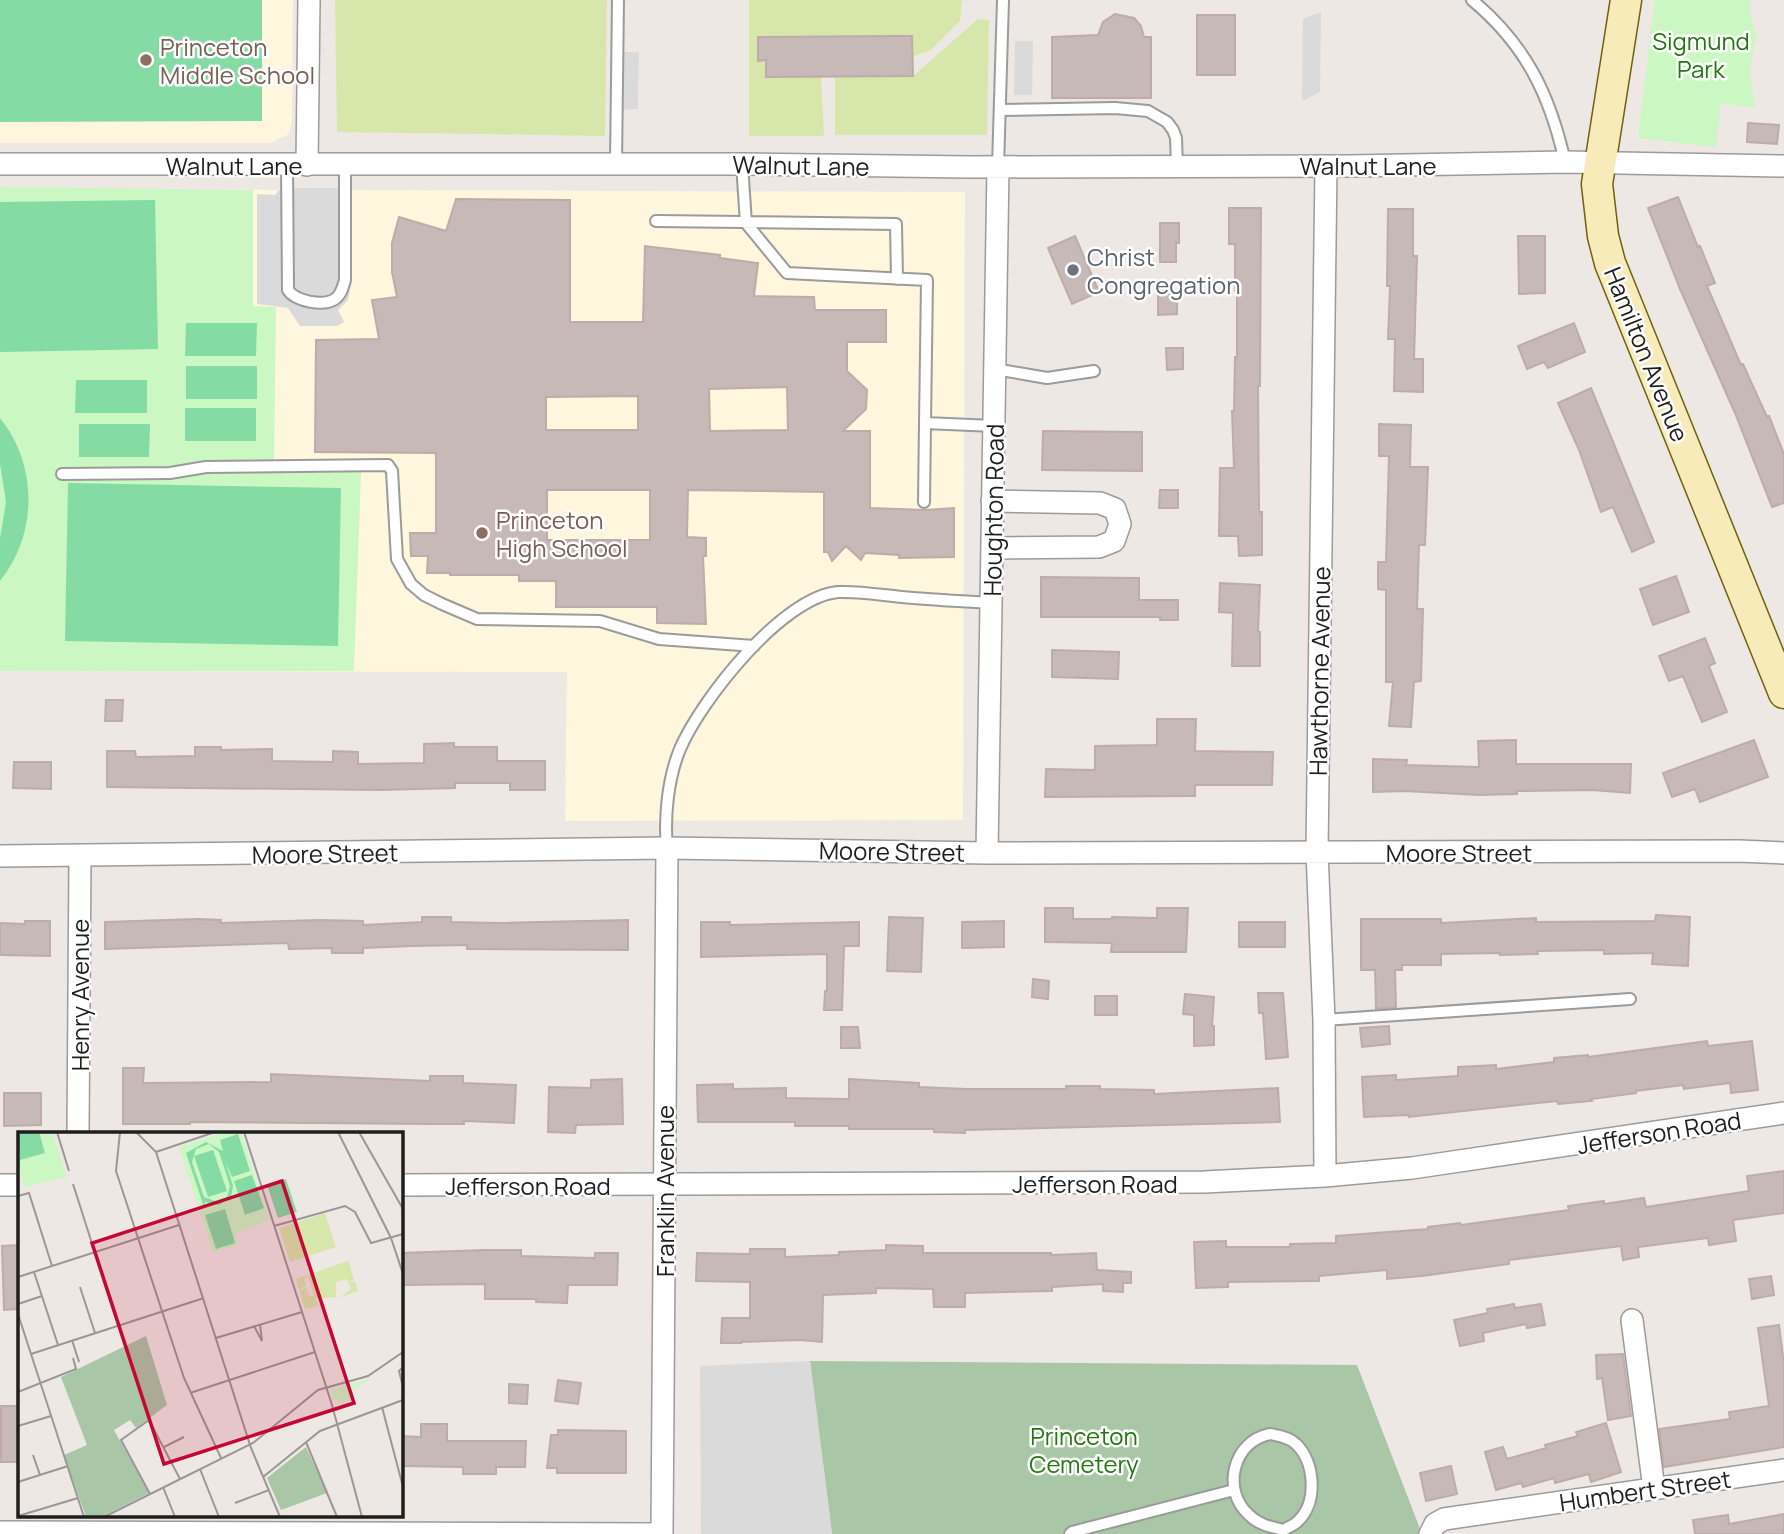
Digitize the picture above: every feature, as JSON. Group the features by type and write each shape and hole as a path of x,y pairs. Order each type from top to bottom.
{"street":[{"path":"297,165 309,0"},
{"name":"Hamilton Avenue","path":"1626,0 1597,184 1598,207 1610,263 1784,693"},
{"name":"Walnut Lane","path":"0,164 743,164 998,167 1565,162 1784,166"},
{"name":"Hawthorne Avenue","path":"1325,1176 1324,1020 1317,852 1326,166"},
{"name":"Houghton Road","path":"987,853 998,167"},
{"path":"992,501 1100,503 1115,509 1120,524 1114,541 1099,547 992,548"},
{"name":"Moore Street","path":"0,856 667,848 987,853 1784,853"},
{"name":"Franklin Avenue","path":"662,1534 667,848"},
{"name":"Henry Avenue","path":"78,1132 80,856"},
{"name":"Jefferson Road","path":"402,1185 1203,1182 1325,1176 1481,1159 1784,1114"},
{"path":"0,1185 18,1185"},
{"path":"1632,1320 1654,1489"},
{"name":"Humbert Street","path":"1430,1534 1435,1524 1444,1519 1784,1470"},
{"path":"0,1532 77,1527 662,1534"}],"lane":[{"path":"616,164 618,0"},
{"path":"998,167 1003,0"},
{"path":"1472,0 1509,37 1529,64 1544,91 1557,124 1565,162"},
{"path":"1000,110 1115,108 1149,111 1167,122 1173,130 1177,138 1177,166"},
{"path":"743,164 746,223 786,273 927,280 923,502"},
{"path":"297,165 286,284 290,294 305,301 330,301 338,297 345,279 345,165"},
{"path":"656,221 896,223 897,279"},
{"path":"995,369 1046,378 1094,371"},
{"path":"925,423 994,426"},
{"path":"62,474 170,473 220,467 388,466 392,471 397,559 411,584 442,604 477,619 600,621 659,639 754,646"},
{"path":"667,848 665,826 679,751 695,719 714,690 754,646 791,613 837,592 992,603"},
{"path":"1324,1020 1630,999"},
{"path":"1270,1434 1286,1437 1295,1443 1309,1466 1312,1485 1309,1504 1298,1521 1284,1532 1263,1525 1250,1516 1240,1506 1234,1490 1234,1473 1239,1458 1247,1444 1257,1437 1270,1434"},
{"path":"1070,1534 1234,1490"}],"shaded area":[{"name":"Princeton Middle School","path":"0,0 293,0 292,120 289,134 271,143 0,143"},
{"path":"1321,12 1320,92 1302,101 1303,19"},
{"path":"1015,41 1033,41 1032,95 1014,95"},
{"path":"622,52 639,52 638,109 621,110"},
{"path":"281,188 351,188 352,280 348,300 338,310 344,322 337,326 300,326 288,308 257,304 257,194 275,195"},
{"name":"Princeton High School","path":"0,189 965,192 963,820 565,821 567,672 0,671"},
{"path":"810,1361 832,1534 701,1534 700,1366"}],"green space":[{"name":"Princeton Middle School","path":"0,0 262,0 262,121 0,122"},
{"path":"335,0 607,0 605,136 337,132"},
{"path":"749,0 962,0 960,21 931,50 912,57 912,36 758,37 758,60 766,60 766,77 821,76 824,136 749,136"},
{"name":"Sigmund Park","path":"1655,0 1750,0 1756,35 1750,73 1755,108 1721,103 1716,147 1638,138"},
{"path":"978,19 989,20 987,135 835,135 835,76 913,76"},
{"path":"0,187 253,190 253,306 276,307 274,468 361,472 354,671 0,671"},
{"path":"155,200 158,349 0,352 0,202"},
{"path":"186,323 257,323 256,356 185,356"},
{"path":"186,366 257,366 257,399 186,399"},
{"path":"76,380 147,380 147,413 75,413"},
{"path":"185,408 256,408 256,441 185,441"},
{"path":"0,418 21,457 27,478 28,500 27,521 21,542 0,581 0,538 6,502 0,464"},
{"path":"79,424 150,424 149,457 79,457"},
{"path":"68,483 341,488 338,646 65,641"},
{"name":"Princeton Cemetery","path":"810,1361 1357,1365 1422,1534 832,1534"}],"building":[{"path":"1115,14 1134,18 1141,26 1144,37 1151,37 1151,98 1052,98 1052,37 1098,35 1103,22"},
{"path":"1197,15 1235,15 1235,75 1197,75"},
{"path":"912,36 913,76 766,77 766,60 758,61 758,37"},
{"path":"1748,123 1779,125 1777,144 1747,142"},
{"path":"1678,197 1715,283 1707,286 1741,365 1743,364 1767,417 1769,416 1784,454 1784,503 1772,507 1648,208"},
{"name":"Princeton High School","path":"456,199 570,200 570,322 643,322 645,246 720,255 720,258 758,263 754,296 814,297 815,310 886,310 886,342 847,342 847,371 867,390 866,409 843,431 870,431 870,508 954,508 954,557 899,558 899,555 865,553 861,560 846,546 832,561 828,552 824,552 824,492 688,490 687,537 706,538 706,556 703,556 706,624 657,623 657,607 556,607 556,581 519,581 519,575 427,573 428,556 411,556 410,533 436,533 436,453 315,452 316,340 379,339 372,300 397,297 392,272 392,243 399,217 446,231","holes":["787,387 788,430 710,431 709,389","638,396 638,430 546,430 546,397","547,490 650,490 650,540 547,540"]},
{"path":"1229,208 1261,208 1258,386 1262,555 1239,556 1238,536 1219,536 1220,468 1234,468 1232,411 1237,357 1237,291 1235,244 1229,244"},
{"path":"1388,209 1413,209 1413,256 1417,256 1414,359 1423,359 1423,392 1394,391 1395,339 1388,339"},
{"path":"1160,223 1179,223 1176,262 1160,262"},
{"name":"Christ Congregation","path":"1075,236 1099,292 1072,304 1048,248"},
{"path":"1518,236 1545,236 1545,293 1519,294"},
{"path":"1158,294 1177,294 1177,314 1158,315"},
{"path":"1574,323 1585,352 1548,368 1544,362 1527,369 1518,346"},
{"path":"1166,348 1183,348 1183,369 1167,370"},
{"path":"1591,388 1654,542 1632,552 1613,507 1601,512 1579,450 1558,403"},
{"path":"1379,424 1411,425 1410,467 1428,467 1425,545 1419,545 1417,609 1423,609 1421,681 1414,682 1411,727 1389,726 1393,682 1386,682 1386,590 1378,589 1378,562 1386,562 1389,456 1379,456"},
{"path":"1043,431 1142,432 1142,471 1042,470"},
{"path":"1160,490 1178,490 1178,508 1159,508"},
{"path":"1676,576 1689,612 1653,625 1640,589"},
{"path":"1041,577 1139,578 1139,600 1178,600 1178,620 1160,620 1160,617 1041,617"},
{"path":"1220,583 1260,585 1260,666 1232,666 1233,613 1219,612"},
{"path":"1705,638 1715,663 1709,666 1727,712 1702,722 1683,676 1669,681 1659,656"},
{"path":"1052,650 1119,652 1118,679 1052,677"},
{"path":"106,700 123,700 122,721 105,721"},
{"path":"1157,719 1196,719 1195,751 1273,752 1272,785 1195,785 1195,796 1045,797 1046,769 1095,770 1095,746 1157,745"},
{"path":"1516,740 1516,764 1631,764 1630,793 1592,790 1517,791 1517,794 1479,795 1373,792 1373,759 1407,760 1406,765 1479,767 1478,741"},
{"path":"1754,740 1768,777 1700,802 1695,789 1672,797 1663,773"},
{"path":"454,743 454,747 497,747 497,761 545,761 545,790 510,790 510,783 455,783 455,788 381,790 107,787 107,751 135,751 136,757 195,756 195,747 221,747 221,750 272,749 272,761 333,762 333,751 358,752 358,764 424,763 424,744"},
{"path":"14,762 51,762 51,789 13,788"},
{"path":"1045,908 1073,908 1073,919 1112,919 1157,918 1157,908 1188,908 1186,952 1111,952 1112,943 1045,942"},
{"path":"1656,915 1690,917 1688,966 1652,964 1653,953 1604,954 1604,950 1537,951 1538,954 1500,955 1441,954 1441,965 1402,965 1402,970 1395,970 1396,1007 1376,1009 1375,970 1361,970 1361,919 1441,919 1441,923 1536,918 1536,922 1655,921"},
{"path":"422,917 451,917 451,922 499,923 628,920 628,950 467,949 467,945 363,948 363,953 332,953 332,948 289,949 288,943 105,949 105,922 198,919 221,920 220,923 320,920 363,921 363,925 422,922"},
{"path":"889,917 923,918 921,972 887,971"},
{"path":"25,921 50,921 50,956 0,955 0,923 25,924"},
{"path":"1004,921 1004,947 962,948 962,922"},
{"path":"701,922 730,922 730,925 859,922 859,946 844,946 842,1010 824,1010 827,954 701,957"},
{"path":"1239,922 1285,922 1285,947 1239,947"},
{"path":"1033,979 1049,981 1048,999 1032,997"},
{"path":"1258,993 1283,993 1288,1057 1266,1059 1263,1013 1259,1013"},
{"path":"1185,994 1214,997 1214,1045 1194,1046 1194,1015 1183,1014"},
{"path":"1095,996 1117,996 1117,1015 1095,1015"},
{"path":"1389,1026 1390,1044 1362,1047 1360,1028"},
{"path":"841,1027 858,1027 860,1048 841,1048"},
{"path":"1707,1041 1708,1046 1752,1041 1758,1090 1731,1093 1730,1083 1684,1089 1683,1085 1591,1099 1592,1101 1558,1104 1557,1101 1409,1117 1364,1117 1362,1077 1396,1075 1396,1080 1458,1076 1458,1067 1496,1065 1496,1069 1554,1062 1554,1058 1588,1057"},
{"path":"123,1068 144,1068 143,1083 271,1082 271,1074 430,1081 430,1076 463,1076 463,1083 516,1085 514,1123 464,1121 464,1124 123,1124"},
{"path":"622,1079 623,1124 576,1125 575,1133 548,1132 549,1087 591,1088 591,1080"},
{"path":"849,1079 966,1089 1066,1089 1066,1086 1100,1086 1100,1089 1154,1090 1154,1094 1278,1088 1280,1122 965,1130 965,1133 934,1132 934,1129 795,1126 795,1122 698,1122 697,1085 733,1084 733,1089 786,1088 786,1098 849,1099"},
{"path":"4,1093 41,1093 41,1125 4,1126"},
{"path":"1784,1171 1784,1213 1733,1220 1736,1241 1709,1245 1708,1238 1638,1247 1639,1257 1623,1260 1621,1246 1509,1260 1509,1264 1422,1276 1387,1279 1387,1270 1319,1276 1319,1281 1228,1282 1228,1287 1196,1288 1194,1242 1226,1241 1226,1247 1290,1247 1290,1244 1336,1243 1336,1236 1461,1225 1569,1210 1568,1206 1604,1201 1604,1204 1644,1198 1646,1207 1749,1191 1747,1176"},
{"path":"18,1245 18,1309 4,1310 2,1246"},
{"path":"886,1245 923,1246 923,1253 1096,1253 1097,1270 1131,1272 1131,1283 1123,1283 1123,1292 1103,1291 1103,1284 1052,1287 1052,1291 965,1293 965,1307 934,1307 933,1289 876,1288 876,1293 823,1295 822,1342 800,1340 721,1343 722,1318 750,1318 750,1282 696,1281 697,1253 750,1254 750,1249 785,1249 785,1257 839,1255 839,1252 886,1250"},
{"path":"521,1250 521,1256 595,1258 595,1253 618,1253 617,1285 568,1285 567,1303 536,1302 536,1299 485,1299 485,1284 402,1285 402,1253"},
{"path":"1771,1276 1774,1295 1752,1299 1749,1279"},
{"path":"1514,1304 1515,1308 1541,1304 1545,1325 1527,1328 1526,1324 1483,1333 1484,1341 1460,1346 1454,1320 1488,1313 1487,1309"},
{"path":"1779,1325 1784,1364 1784,1447 1664,1467 1659,1429 1730,1419 1729,1412 1769,1406 1758,1328"},
{"path":"1623,1354 1631,1416 1608,1420 1602,1378 1597,1379 1596,1355"},
{"path":"558,1380 581,1383 578,1404 555,1401"},
{"path":"509,1384 528,1385 527,1404 509,1403"},
{"path":"1,1406 18,1406 18,1462 1,1462"},
{"path":"1606,1423 1621,1472 1591,1482 1589,1474 1555,1483 1554,1478 1523,1487 1521,1483 1496,1490 1485,1452 1503,1447 1507,1459 1546,1448 1545,1445 1578,1436 1576,1432"},
{"path":"421,1424 447,1424 447,1441 526,1441 525,1467 496,1467 496,1474 463,1474 463,1467 402,1466 402,1436 421,1437"},
{"path":"558,1430 626,1431 626,1473 557,1473 557,1468 547,1468 551,1435 558,1435"},
{"path":"1451,1466 1457,1494 1426,1501 1420,1473"},
{"path":"1784,1514 1784,1534 1695,1534 1693,1520 1728,1515 1729,1524"}],"place":[{"name":"Princeton Middle School","path":"146,60"},
{"name":"Christ Congregation","path":"1073,270"},
{"name":"Princeton High School","path":"482,533"}]}
